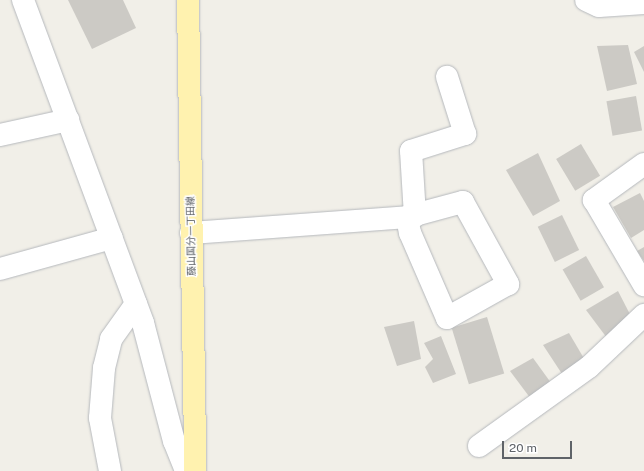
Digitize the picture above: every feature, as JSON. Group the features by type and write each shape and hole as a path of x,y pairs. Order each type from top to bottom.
{"main road":[{"name":"藤山国分一丁田線","path":"188,0 195,471"}],"street":[{"path":"23,0 143,323 174,441 186,471"},
{"path":"586,0 599,6 644,3"},
{"path":"191,233 411,217 463,202 508,284 447,318 410,233 411,217 411,151 465,134 447,77"},
{"path":"0,135 68,120"},
{"path":"644,164 594,200 644,285"},
{"path":"0,269 112,238"},
{"path":"110,471 100,418 104,368 111,339 136,304"},
{"path":"479,446 589,368 644,315"}],"building":[{"path":"68,0 123,0 136,28 92,49"},
{"path":"628,45 637,84 607,91 597,46"},
{"path":"644,46 644,72 634,52"},
{"path":"636,96 642,130 613,136 606,101"},
{"path":"581,144 600,176 575,191 556,159"},
{"path":"538,153 560,201 533,216 506,170"},
{"path":"640,193 644,201 644,230 631,238 613,207"},
{"path":"562,215 579,250 555,262 538,227"},
{"path":"644,247 644,261 637,251"},
{"path":"586,256 604,287 581,301 563,270"},
{"path":"618,291 636,326 610,342 586,310"},
{"path":"487,317 504,373 469,384 452,328"},
{"path":"414,321 421,359 397,366 384,327"},
{"path":"569,333 589,367 566,380 543,345"},
{"path":"441,336 456,374 433,383 425,367 433,359 424,343"},
{"path":"533,358 554,387 531,399 510,371"}]}
